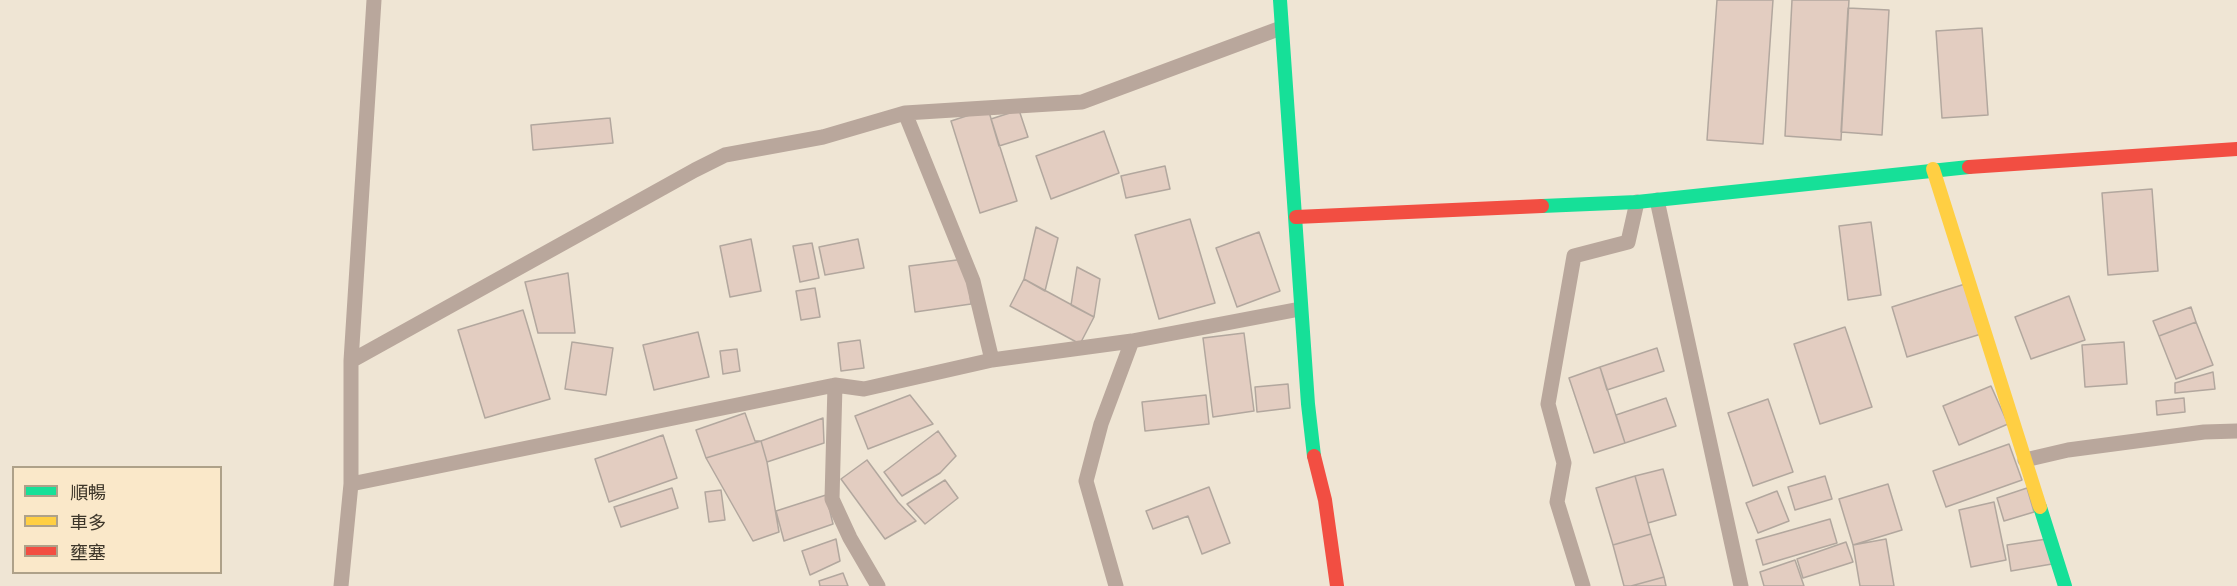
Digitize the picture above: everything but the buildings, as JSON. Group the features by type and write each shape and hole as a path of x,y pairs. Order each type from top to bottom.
{"street":[{"path":"1280,0 1296,217 1300,309 1313,450 1325,500 1333,583"},
{"path":"1296,217 1637,202 1933,169 2237,149"},
{"path":"1933,169 2065,586"}],"lane":[{"path":"341,586 351,484 351,361 374,0"},
{"path":"351,361 725,155 824,137 905,113 1082,102 1281,28"},
{"path":"905,113 974,281 992,360"},
{"path":"1657,200 1741,586"},
{"path":"1583,586 1557,502 1564,463 1548,404 1574,256 1628,242 1637,202"},
{"path":"351,484 835,385 864,389 992,360 1132,341 1300,309"},
{"path":"1116,586 1086,481 1101,424 1132,341"},
{"path":"835,385 832,499 850,538 878,586"},
{"path":"2025,460 2068,450 2204,432 2237,431"}],"traffic: fast":[{"path":"1280,0 1308,404 1314,456"},
{"path":"1542,206 1637,202 1969,167"},
{"path":"2040,507 2065,586"}],"traffic: slow":[{"path":"1933,169 2040,507"}],"traffic: jam":[{"path":"1969,167 2237,149"},
{"path":"1296,217 1542,206"},
{"path":"1314,456 1325,500 1337,586"}]}
